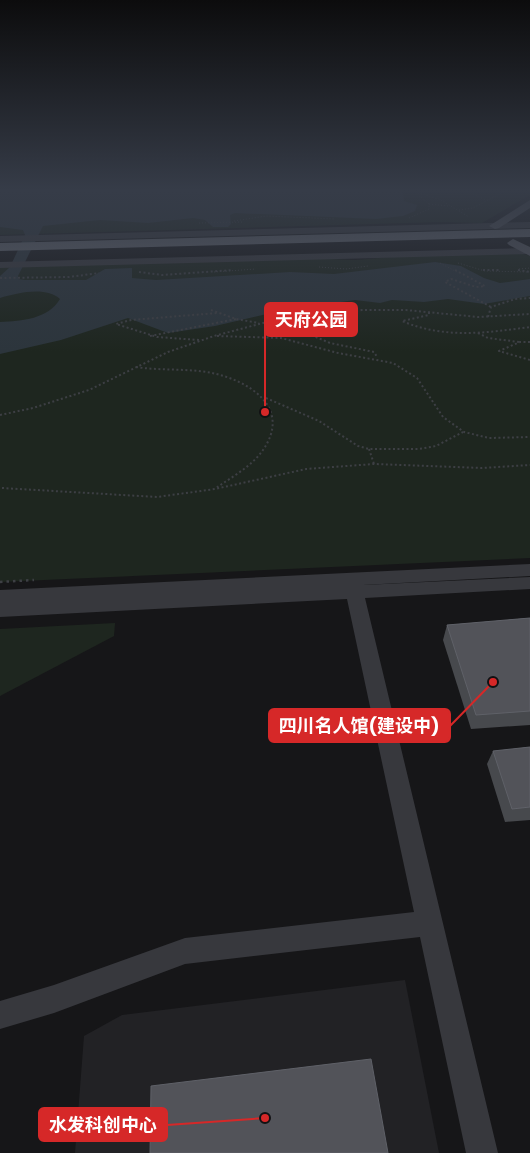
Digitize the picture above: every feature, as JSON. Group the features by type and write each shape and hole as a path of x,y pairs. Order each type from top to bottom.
{"highway":[{"path":"8,253 260,243"}],"street":[{"path":"8,253 168,243"},
{"path":"61,250 529,249"},
{"path":"0,610 354,586 530,570"},
{"path":"0,597 354,586 530,583"},
{"path":"354,586 482,1153"},
{"path":"0,1015 54,999 184,951 430,923"}],"path":[{"path":"443,261 437,261 485,286 476,286 451,279 445,282 491,306 516,299 530,298"},
{"path":"450,261 485,271 530,268"},
{"path":"317,267 346,269 373,265"},
{"path":"134,272 170,274 258,269"},
{"path":"514,270 530,272"},
{"path":"0,278 69,277 101,273"},
{"path":"488,317 491,306"},
{"path":"211,310 236,319 263,323"},
{"path":"0,415 57,401 89,390 168,352 214,336 263,323 362,310 430,312 488,317 530,314"},
{"path":"430,312 429,315 402,321 419,329 478,333 530,327"},
{"path":"203,340 174,341 148,336 116,324 131,320 217,313"},
{"path":"312,316 306,325 311,336 330,343 374,352 377,357"},
{"path":"148,336 236,319"},
{"path":"478,333 488,338 530,342"},
{"path":"214,336 290,340 334,352 377,357 417,375 426,386 436,407 451,424 464,432 487,439 530,437"},
{"path":"520,342 499,351 530,360"},
{"path":"136,367 211,372 233,378 250,386 264,398 319,421 358,446 370,449 419,449 436,446 464,432"},
{"path":"215,489 254,461 271,437 270,408 264,398"},
{"path":"370,449 374,464"},
{"path":"2,488 157,497 215,489 306,469 374,464 482,468 530,465"}],"shaded area":[{"path":"21,243 35,243 18,276 18,279 25,280 86,280 105,269 132,268 132,278 156,280 290,272 334,274 435,262 461,266 484,278 500,283 530,279 530,296 484,304 448,299 424,302 392,300 380,303 355,300 334,303 310,310 271,313 215,326 168,333 128,318 61,340 0,354 0,322 25,320 42,315 55,306 60,299 54,295 39,292 0,298 0,276 10,267"},
{"path":"520,253 530,256 530,558 0,582 0,267 303,258 355,260 416,255"},
{"path":"115,623 114,636 0,696 0,629"},
{"path":"405,980 439,1153 75,1153 84,1036 122,1015"}],"building":[{"path":"530,618 530,711 476,715 447,625"},
{"path":"530,747 530,807 512,809 493,751"},
{"path":"371,1059 388,1153 150,1153 151,1086"}],"place":[{"name":"天府公园","path":"265,412"},
{"name":"四川名人馆(建设中)","path":"493,682"},
{"name":"水发科创中心","path":"265,1118"}]}
